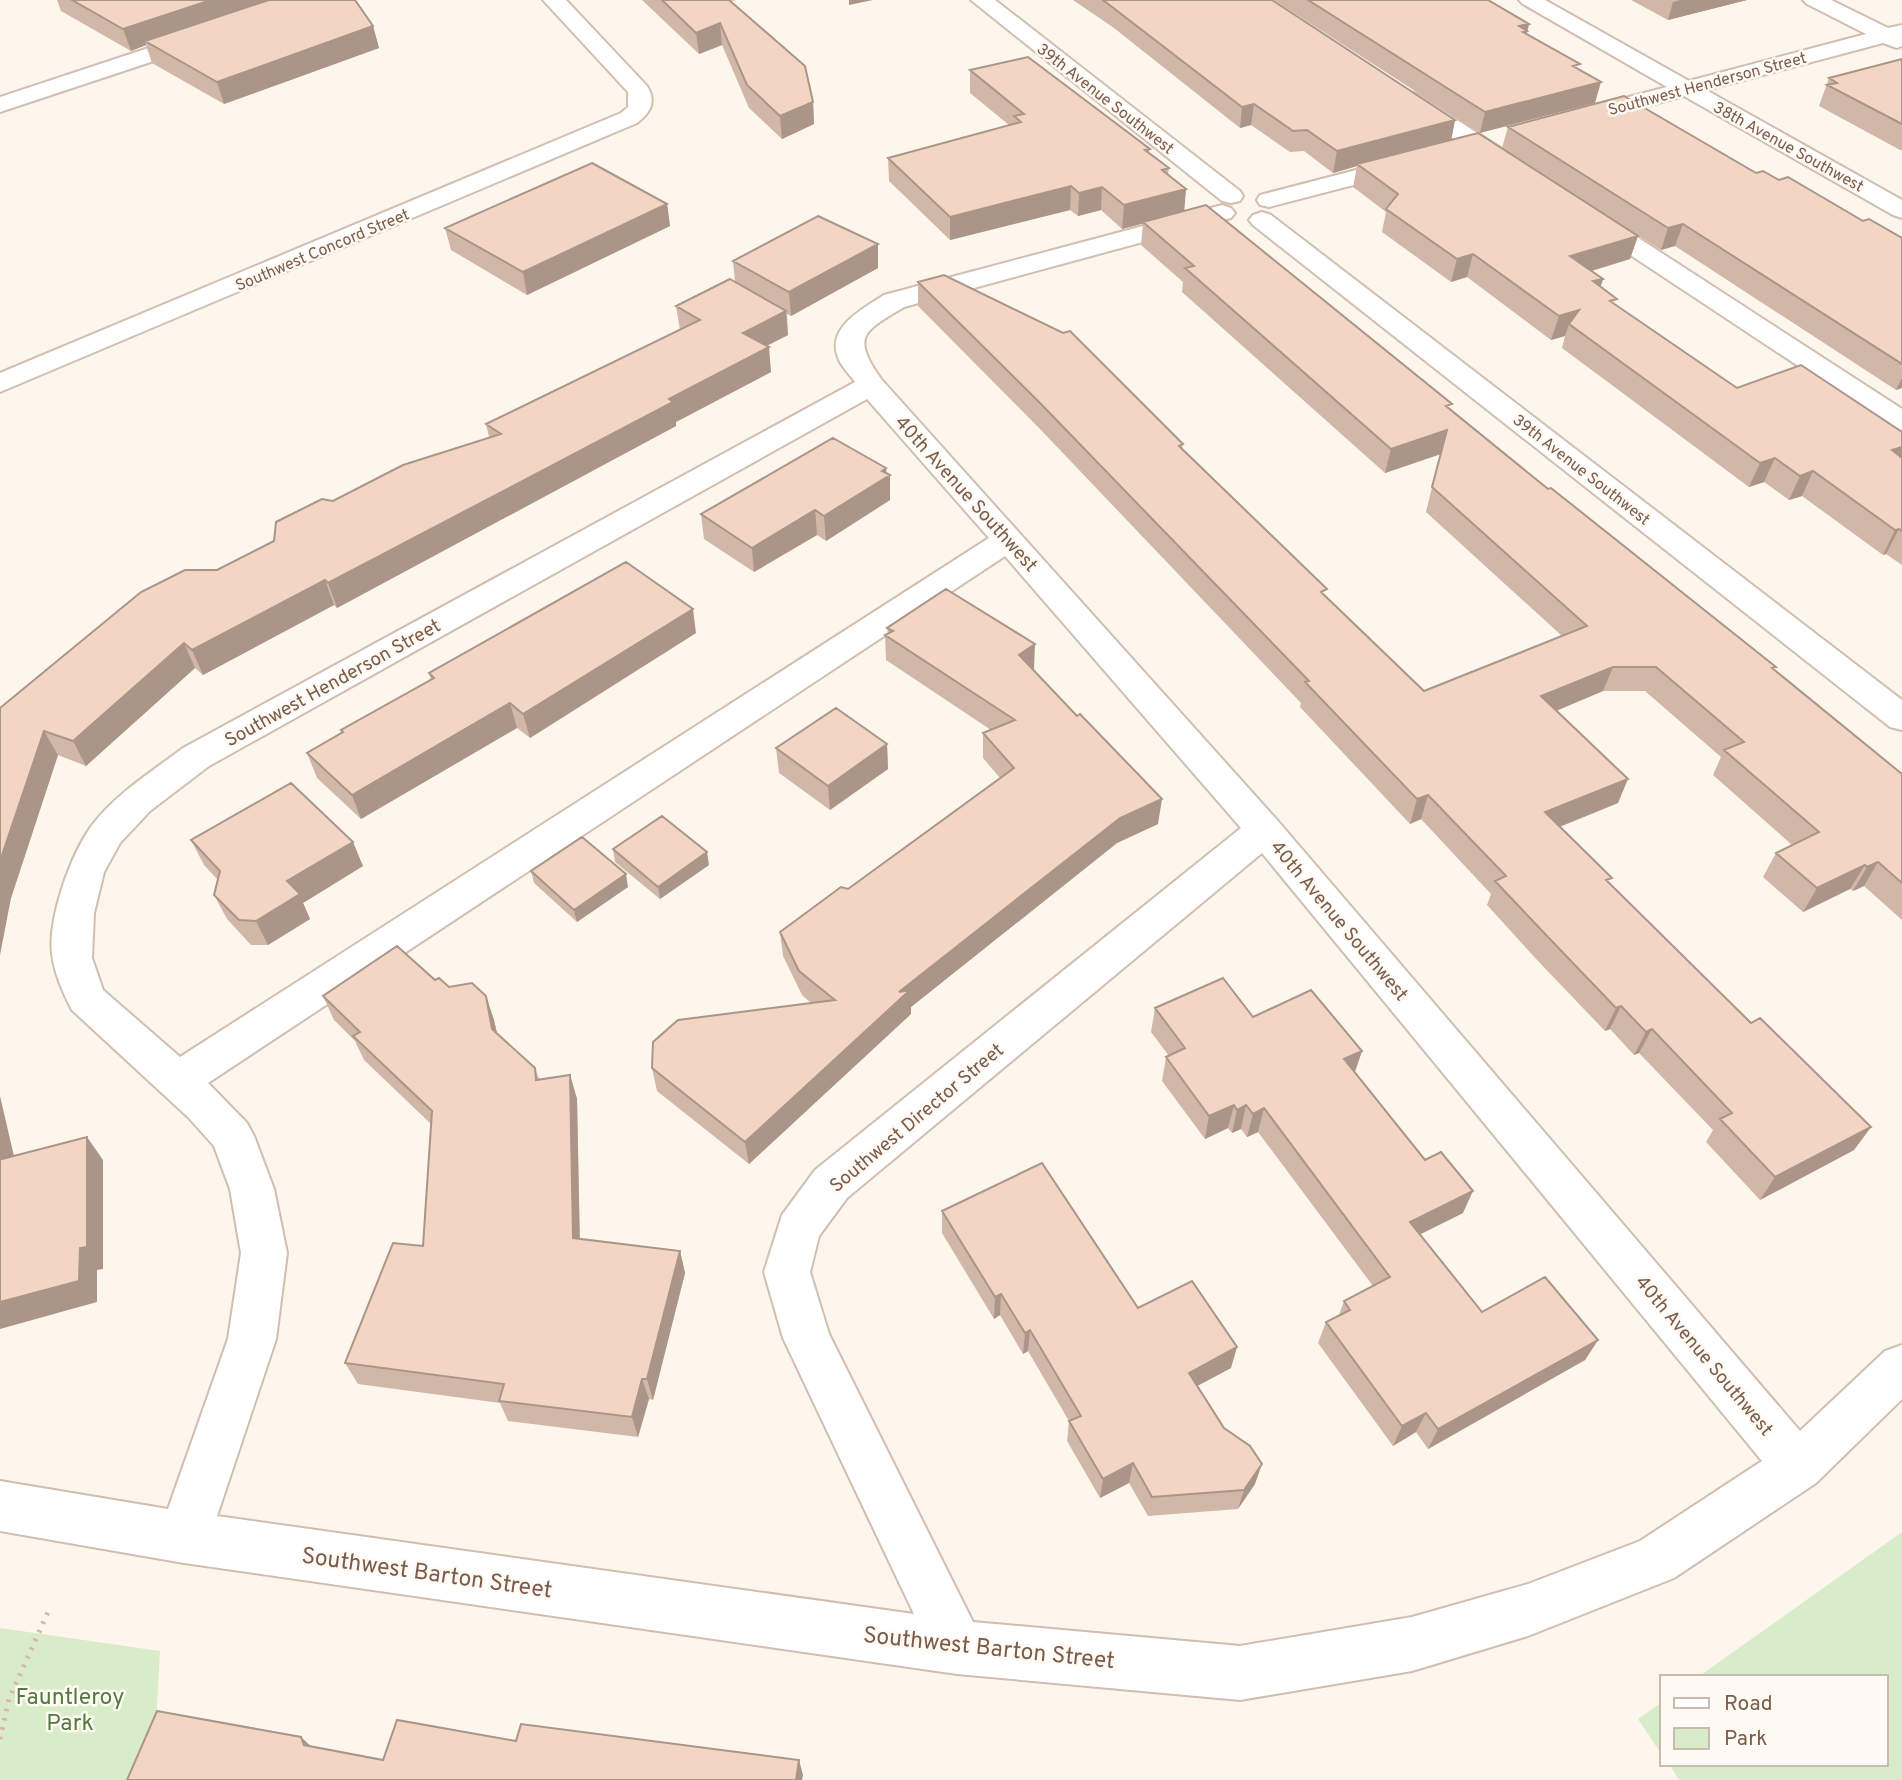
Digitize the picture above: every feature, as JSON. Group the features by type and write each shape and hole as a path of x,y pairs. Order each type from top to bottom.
{"street":[{"name":"Southwest Concord Street","path":"0,383 629,118 640,109 639,90 554,0"},
{"name":"39th Avenue Southwest","path":"982,0 1226,204"},
{"name":"38th Avenue Southwest","path":"1530,0 1902,210"},
{"path":"1814,0 1897,36"},
{"path":"0,105 220,31"},
{"name":"Southwest Henderson Street","path":"1556,123 1897,36"},
{"path":"1389,86 1534,181"},
{"path":"0,118 0,130"},
{"path":"1453,152 1505,138"},
{"path":"871,385 852,358 850,339 859,323 894,302 1252,194 1265,210 1427,159"},
{"path":"1568,203 1902,422"},
{"name":"39th Avenue Southwest","path":"1265,210 1902,718"},
{"name":"Southwest Henderson Street","path":"184,1537 252,1339 264,1253 252,1189 232,1136 204,1105 86,999 72,958 75,913 85,872 106,834 137,802 195,757 871,385"},
{"name":"40th Avenue Southwest","path":"871,385 1265,830 1798,1466"},
{"path":"177,1082 1009,539"},
{"name":"Southwest Director Street","path":"957,1647 807,1338 787,1272 798,1229 831,1184 1265,830"},
{"name":"Southwest Barton Street","path":"0,1506 184,1537 957,1647 1240,1673 1412,1644 1528,1610 1656,1560 1798,1466 1902,1367"}],"path":[{"path":"0,1739 9,1699 48,1612"}],"green space":[{"path":"1902,1532 1902,1780 1679,1780 1670,1766 1888,1766 1888,1675 1701,1675"},
{"name":"Fauntleroy Park","path":"0,1628 160,1651 153,1780 0,1780"},
{"path":"1660,1703 1660,1752 1638,1719"}],"building":[{"path":"72,0 211,0 123,29"},
{"path":"269,0 355,0 373,26 217,82 145,41"},
{"path":"662,0 729,0 805,66 813,102 780,116 747,85 720,23 696,33"},
{"path":"1103,0 1272,0 1455,120 1337,151 1307,130 1293,131 1254,104 1242,107"},
{"path":"1308,0 1488,0 1529,24 1519,26 1527,31 1523,32 1580,64 1573,66 1601,82 1485,112"},
{"path":"1028,57 1150,149 1145,150 1169,168 1162,170 1186,189 1124,205 1102,187 1079,193 1071,186 950,217 888,158 1021,122 1014,116 1024,114 970,70"},
{"path":"1902,59 1902,124 1827,85 1837,83 1829,78"},
{"path":"1624,96 1756,173 1763,171 1779,180 1788,177 1863,221 1869,219 1902,238 1902,364 1683,224 1668,228 1508,127"},
{"path":"1478,133 1638,236 1570,256 1603,279 1593,281 1617,299 1610,301 1737,388 1801,365 1902,432 1902,447 1892,450 1902,458 1902,531 1895,530 1813,471 1800,476 1775,458 1760,463 1569,324 1579,310 1559,316 1473,254 1457,259 1386,209 1398,194 1357,164"},
{"path":"592,163 667,204 523,272 445,228"},
{"path":"1206,205 1452,404 1446,406 1776,667 1772,668 1902,774 1902,883 1878,862 1867,867 1865,865 1817,888 1776,853 1819,832 1724,750 1744,742 1656,667 1613,667 1541,696 1628,779 1545,812 1612,878 1606,880 1751,1023 1760,1018 1871,1127 1775,1177 1720,1119 1732,1113 1652,1029 1646,1032 1621,1006 1616,1008 1495,881 1506,876 1428,795 1417,799 1305,682 1309,681 1041,404 918,282 944,275 1063,333 1070,331 1183,444 1179,446 1327,589 1321,592 1424,691 1587,626 1432,487 1447,430 1391,449 1185,268 1194,266 1143,222"},
{"path":"818,216 878,244 789,292 733,261"},
{"path":"730,279 786,311 743,333 769,347 669,399 673,402 328,583 325,580 192,650 184,643 73,741 44,731 0,861 0,708 141,592 185,570 217,570 274,541 276,522 322,499 333,501 403,465 501,434 486,424 700,320 676,306"},
{"path":"833,438 886,468 882,471 890,475 824,516 815,510 752,548 701,514"},
{"path":"626,562 693,609 523,714 510,703 352,795 307,753 343,732 341,730 434,678 429,673"},
{"path":"946,589 1035,644 1019,655 1162,799 1120,818 899,992 910,990 745,1142 652,1068 653,1042 678,1020 835,1000 799,971 780,932 841,887 848,889 1014,768 983,733 1015,720 885,635 893,631 887,628"},
{"path":"836,708 887,744 828,786 776,748"},
{"path":"291,783 353,842 287,881 300,894 256,921 239,920 214,895 220,871 191,840"},
{"path":"662,816 707,852 658,887 613,849"},
{"path":"582,837 626,874 574,910 531,871"},
{"path":"397,946 435,980 439,978 449,987 472,983 486,996 492,1029 535,1068 536,1080 570,1075 573,1238 680,1251 647,1379 642,1379 632,1417 499,1401 504,1384 345,1363 393,1243 423,1246 432,1111 353,1036 360,1032 323,996"},
{"path":"1223,978 1253,1017 1311,990 1362,1051 1344,1059 1425,1160 1441,1152 1473,1191 1410,1222 1482,1312 1545,1277 1598,1340 1438,1429 1426,1413 1402,1426 1326,1322 1350,1310 1344,1301 1390,1277 1264,1108 1253,1114 1246,1105 1237,1110 1234,1105 1209,1116 1166,1057 1185,1048 1155,1008"},
{"path":"87,1137 87,1247 80,1248 79,1281 0,1302 0,1150 2,1159"},
{"path":"1042,1163 1138,1308 1192,1281 1237,1347 1189,1373 1224,1428 1250,1446 1262,1464 1244,1490 1152,1497 1133,1463 1103,1479 1069,1421 1081,1416 1030,1330 1025,1333 1001,1294 995,1297 942,1211"},
{"path":"157,1711 301,1737 304,1745 383,1760 397,1720 516,1741 521,1724 799,1760 796,1780 127,1780"}]}
